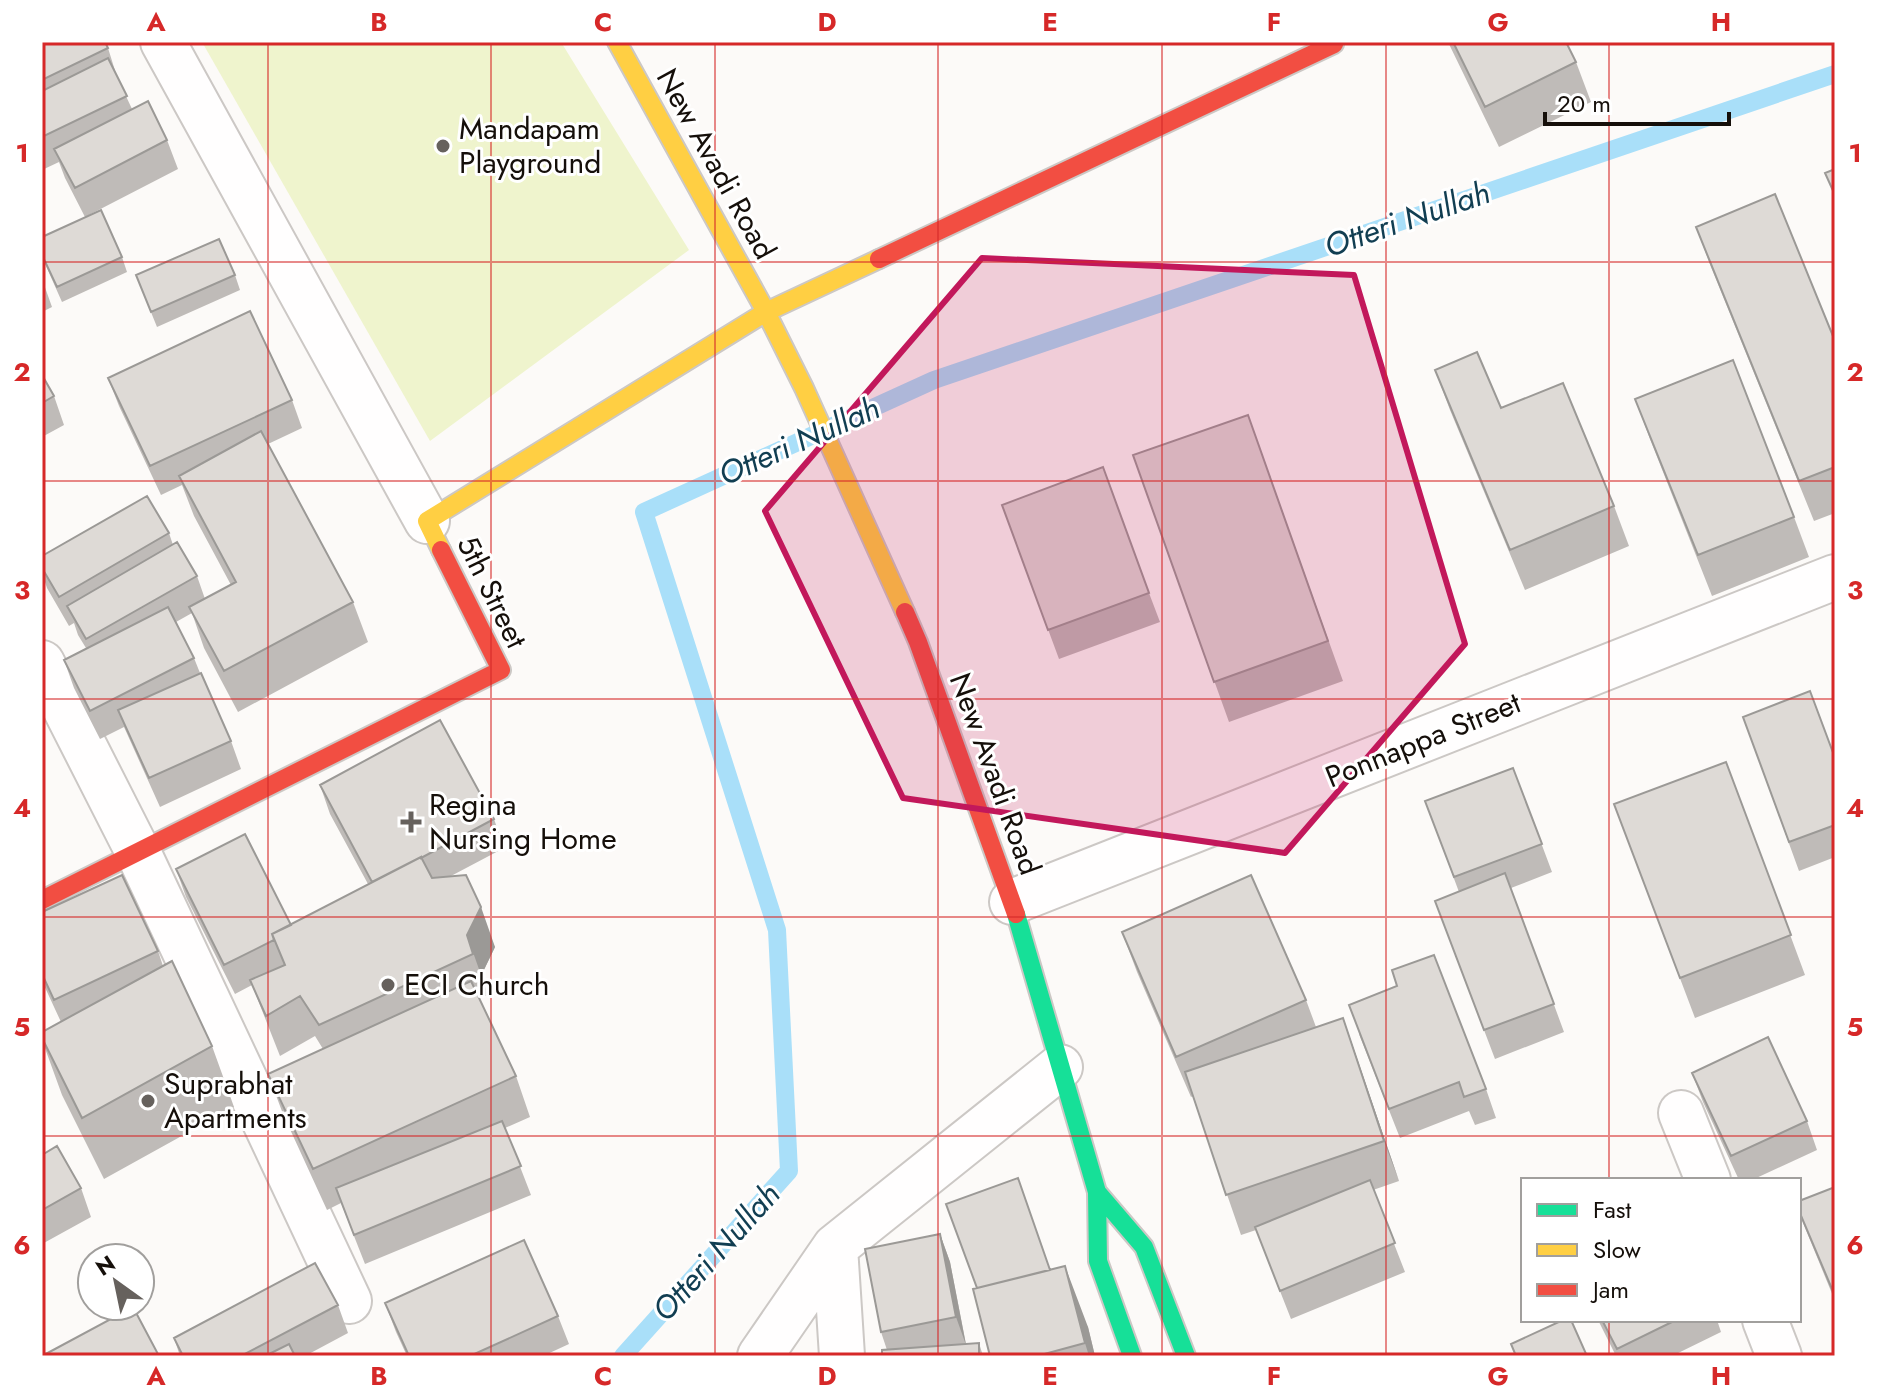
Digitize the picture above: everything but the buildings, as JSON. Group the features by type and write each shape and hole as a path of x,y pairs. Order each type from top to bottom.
{"street":[{"path":"163,42 427,521"},
{"name":"New Avadi Road","path":"617,42 766,312 804,388 918,642 1012,902 1097,1192 1098,1261 1132,1356"},
{"name":"5th Street","path":"42,900 501,670 427,521 766,312 1333,42"},
{"name":"Ponnappa Street","path":"1012,902 1835,577"},
{"path":"42,663 137,850 349,1301"},
{"path":"760,1356 835,1247 1060,1067"},
{"path":"1681,1113 1707,1178"},
{"name":"New Avadi Road","path":"1097,1192 1144,1247 1186,1356"},
{"path":"835,1247 842,1356"},
{"path":"1766,1322 1779,1356"}],"highlighted area":[{"path":"982,258 1354,275 1465,644 1285,853 903,798 765,511"}],"green space":[{"name":"Mandapam Playground","path":"202,42 561,42 689,250 430,441"}],"waterway":[{"name":"Otteri Nullah","path":"623,1356 789,1171 777,930 644,512 934,380 1835,74"}],"traffic: fast":[{"path":"1016,914 1097,1192 1098,1261 1132,1356"},
{"path":"1097,1192 1144,1247 1186,1356"}],"traffic: slow":[{"path":"617,42 766,312 804,388 905,612"},
{"path":"441,550 427,521 766,312 879,259"}],"traffic: jam":[{"path":"879,259 1333,42"},
{"path":"42,900 501,670 441,550"},
{"path":"905,612 1016,914"}],"place":[{"name":"Mandapam Playground","path":"443,146"},
{"name":"Regina Nursing Home","path":"411,822"},
{"name":"ECI Church","path":"388,985"},
{"name":"Suprabhat Apartments","path":"148,1101"}]}
